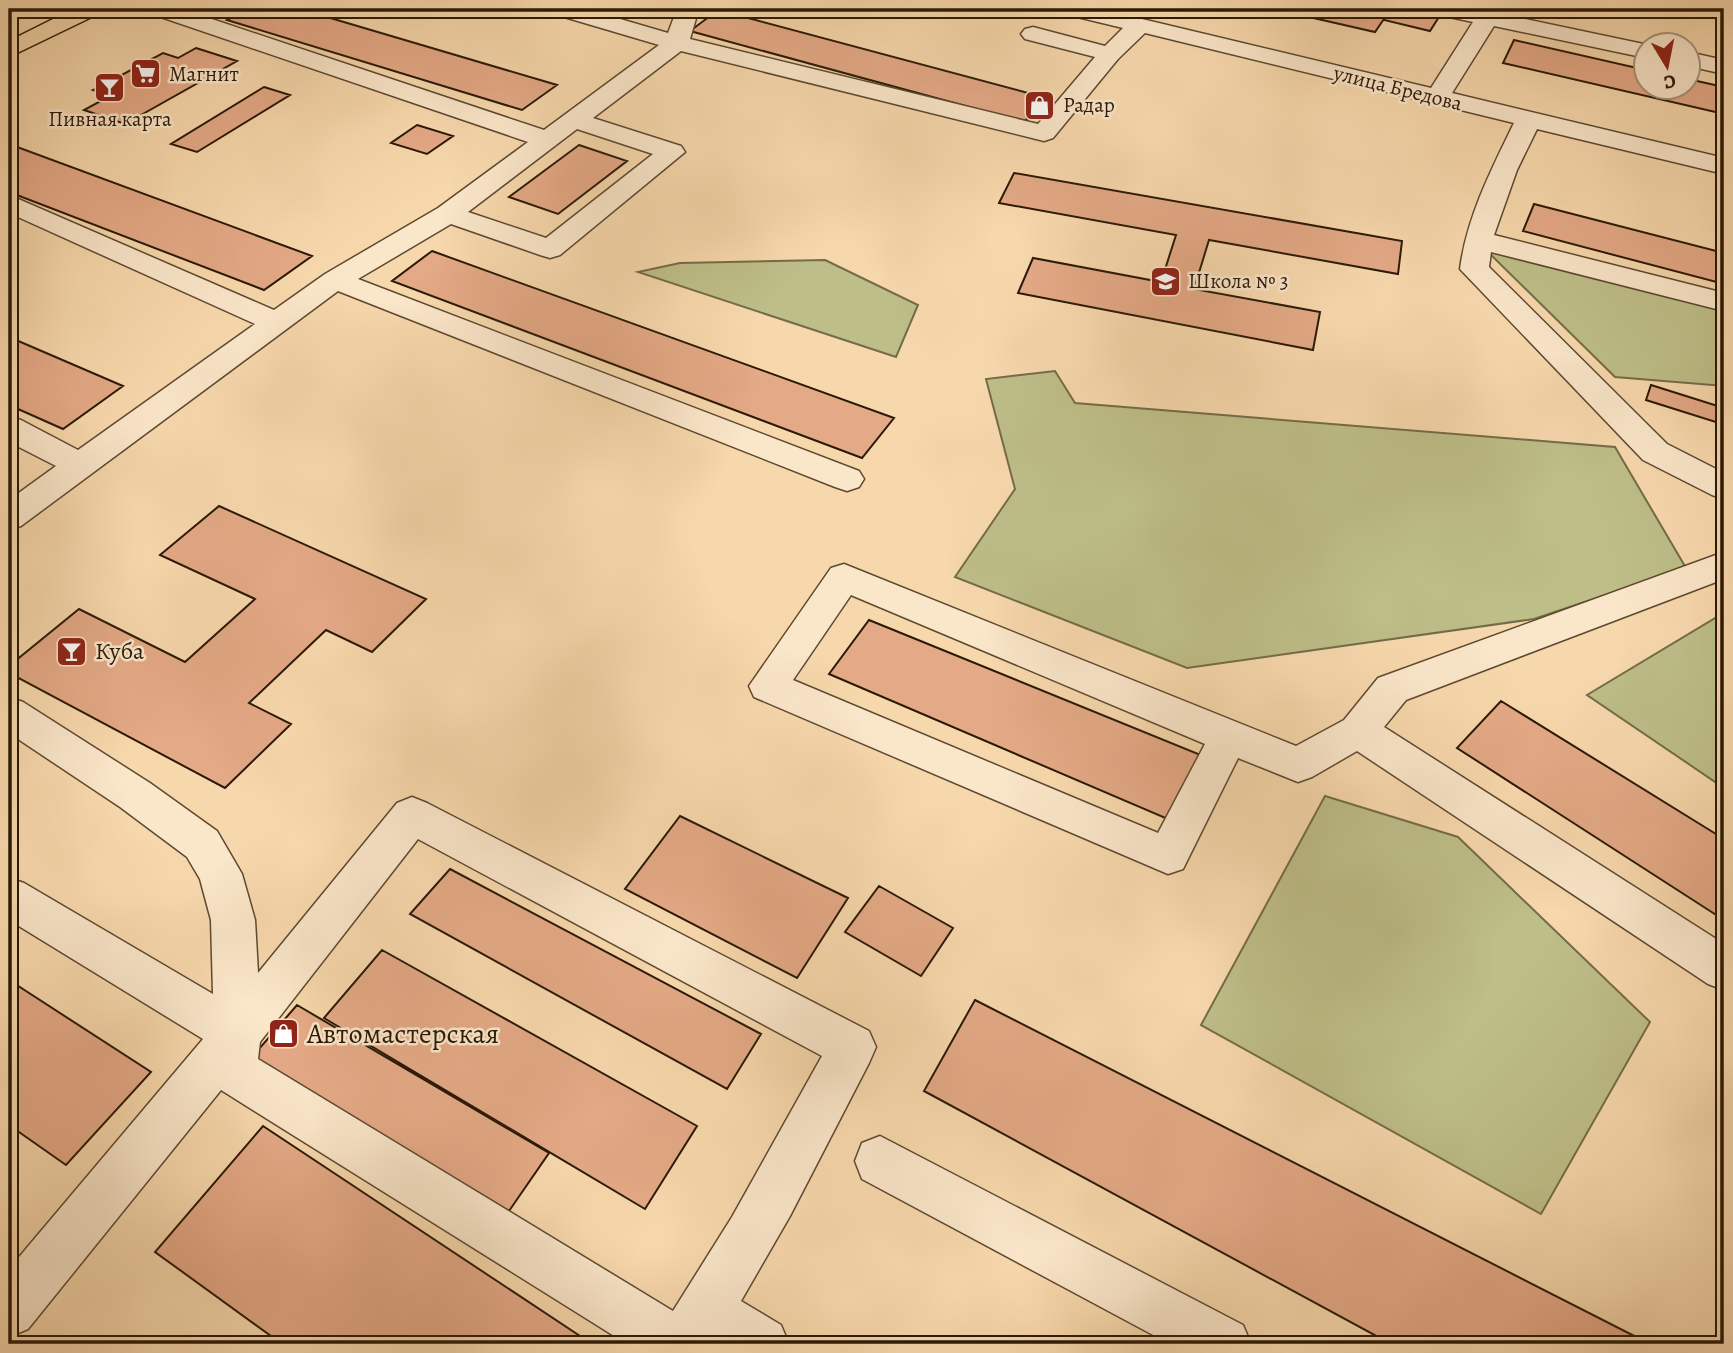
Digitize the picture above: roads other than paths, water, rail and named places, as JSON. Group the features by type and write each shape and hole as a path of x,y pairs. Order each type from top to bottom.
{"main road":[{"path":"9,50 90,9"}],"street":[{"path":"160,9 548,139"},
{"path":"562,9 677,43 1044,133 1110,54 1140,25"},
{"path":"9,517 335,280 449,214 677,43 686,12 690,9"},
{"name":"улица Бредова","path":"1073,9 1724,166"},
{"path":"1443,9 1489,14 1632,48"},
{"path":"1437,97 1489,14"},
{"path":"1033,34 1110,54"},
{"path":"1702,63 1724,67"},
{"path":"1529,119 1504,170 1479,240 1474,269 1655,452 1724,487"},
{"path":"449,214 550,248 672,152 574,120"},
{"path":"9,203 276,322"},
{"path":"1479,240 1724,302"},
{"path":"335,280 847,479"},
{"path":"9,428 80,465"},
{"path":"1228,738 1168,856 768,686 844,577 1298,765 1358,731 1392,689 1724,565"},
{"path":"9,713 135,794 202,844 220,874 233,919 237,1034 233,1070 689,1333 762,1344"},
{"path":"1358,731 1724,969"},
{"path":"9,1310 237,1034 412,815 852,1047 788,1170 689,1333"},
{"path":"9,897 237,1034"},
{"path":"880,1161 1224,1344"}],"place":[{"name":"Магнит","path":"146,74"},
{"name":"Пивная карта","path":"110,87"},
{"name":"Радар","path":"1040,105"},
{"name":"Школа № 3","path":"1165,281"},
{"name":"Куба","path":"72,651"},
{"name":"Автомастерская","path":"284,1034"}]}
